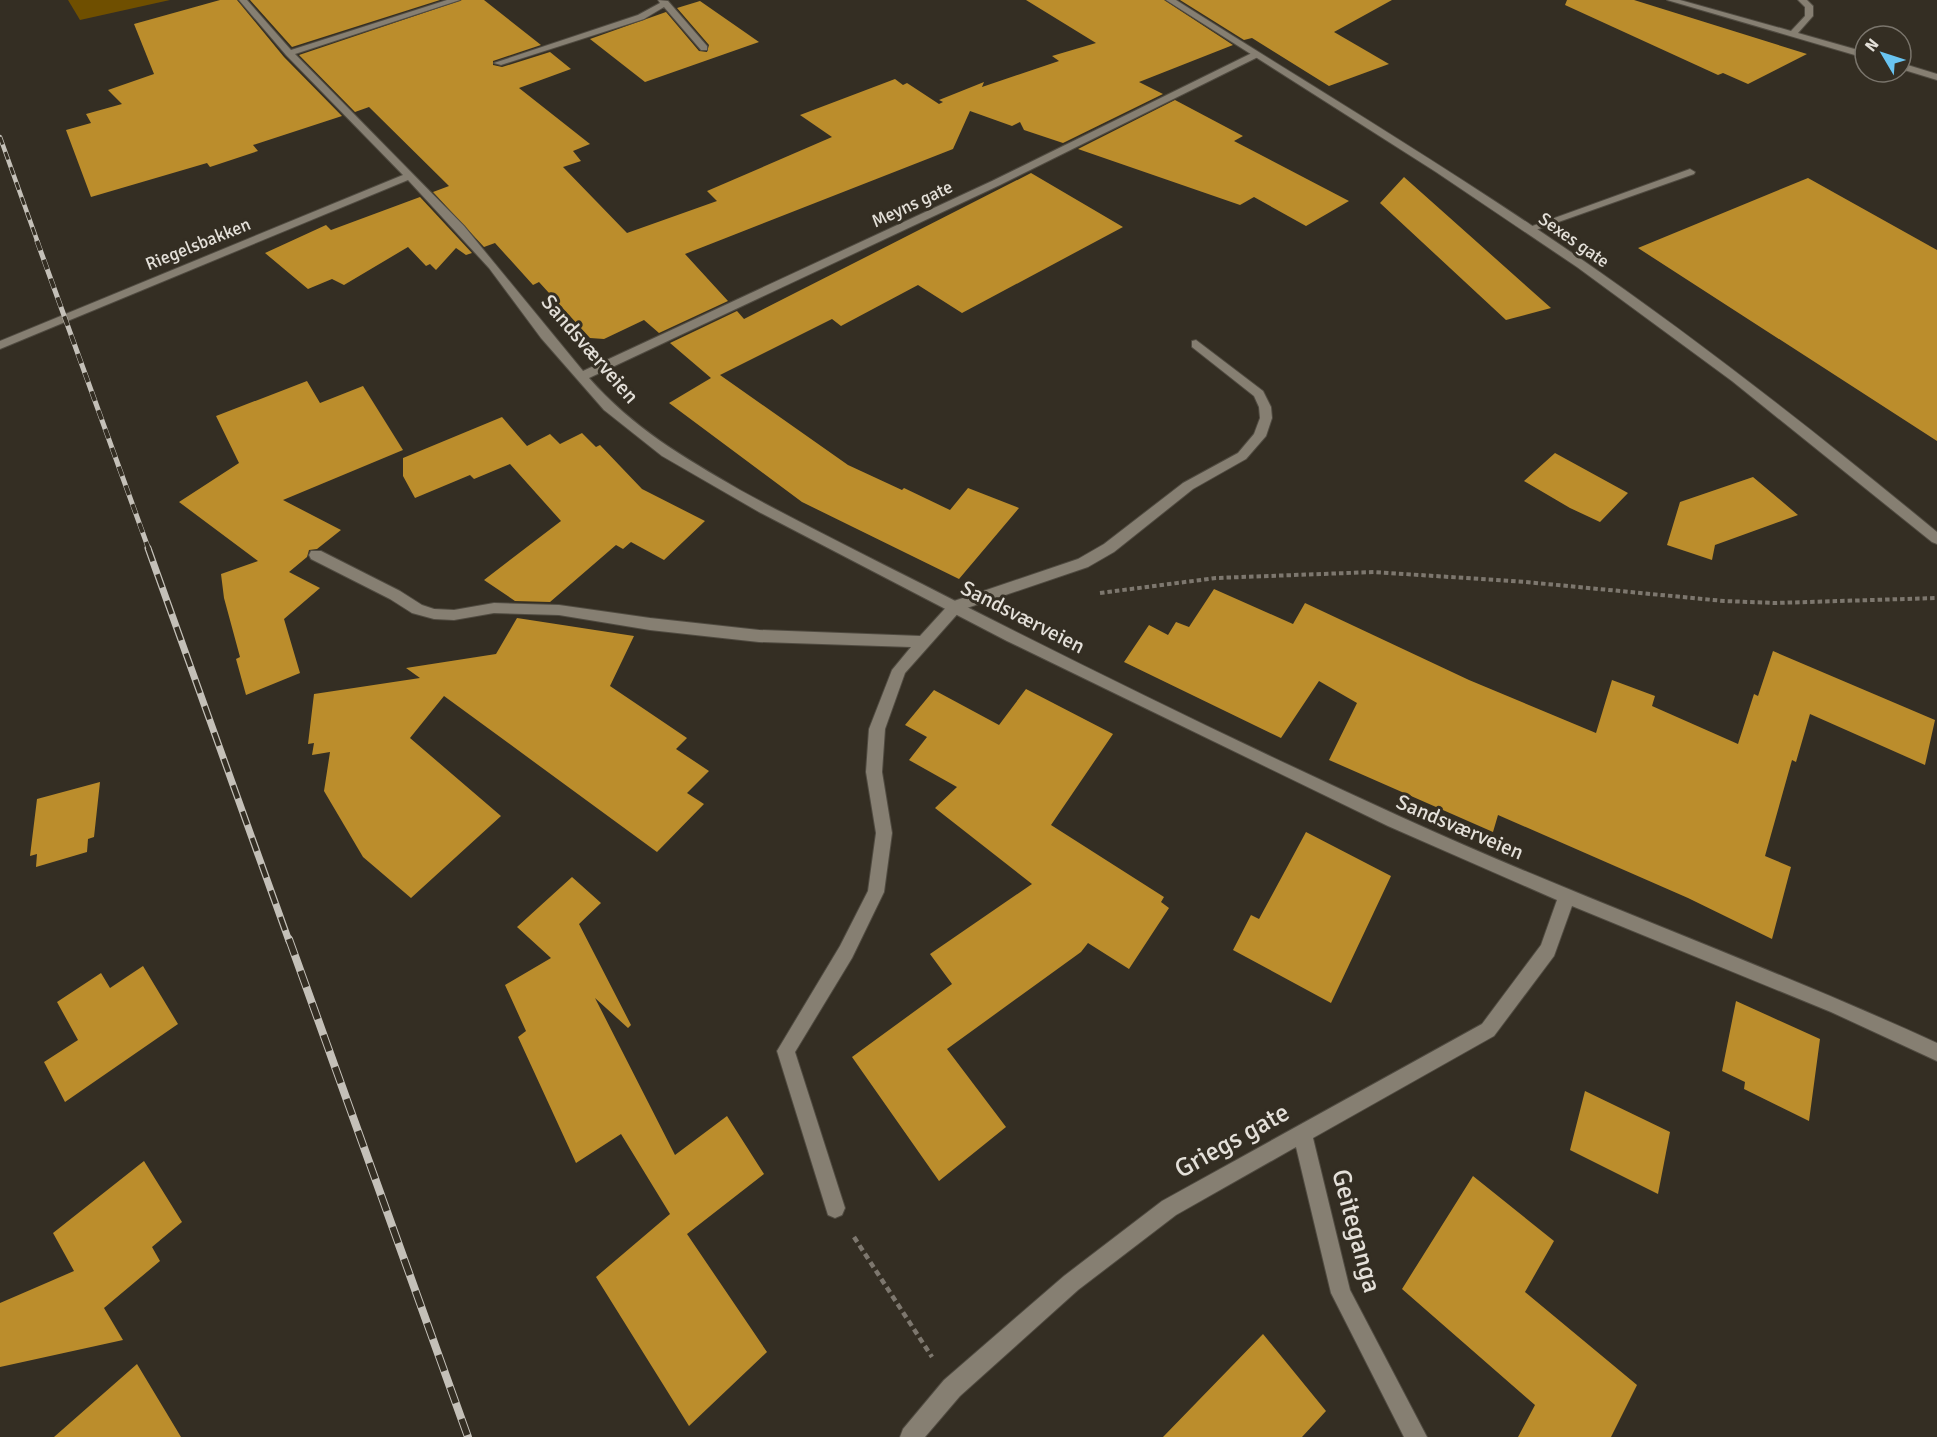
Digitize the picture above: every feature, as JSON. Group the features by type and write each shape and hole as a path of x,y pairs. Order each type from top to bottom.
{"street":[{"name":"Sandsværveien","path":"243,0 289,53 460,228 581,377 616,413 684,463 764,509 956,606 1012,637 1394,821 1568,896 1837,1006 1937,1052"},
{"path":"289,53 456,0"},
{"name":"Sexes gate","path":"1170,0 1529,229 1748,386 1937,538"},
{"path":"1671,0 1853,52"},
{"path":"1793,34 1809,16 1809,6 1802,0"},
{"path":"498,63 641,16 664,2 704,48"},
{"name":"Meyns gate","path":"581,377 996,183 1255,55"},
{"path":"1913,70 1937,77"},
{"path":"1529,229 1690,172"},
{"name":"Riegelsbakken","path":"0,345 409,176"},
{"path":"835,1208 786,1051 846,952 876,892 884,833 874,772 877,729 899,670 956,606 1083,563 1109,548 1188,486 1242,456 1254,443 1265,427 1266,418 1265,407 1259,394 1196,344"},
{"path":"316,555 395,595 417,609 434,614 454,615 494,608 559,610 650,624 759,636 924,642"},
{"name":"Griegs gate","path":"911,1437 952,1388 1071,1283 1169,1208 1488,1030 1548,950 1568,896"},
{"name":"Geiteganga","path":"1302,1132 1341,1293 1416,1437"}],"path":[{"path":"1096,594 1216,578 1374,572 1516,581 1724,601 1775,603 1937,598"},
{"path":"835,1208 952,1388"}],"shaded area":[{"path":"68,0 170,0 80,20"}],"building":[{"path":"220,0 237,0 284,57 342,116 253,145 258,151 210,167 207,163 91,197 66,130 91,123 86,114 122,104 108,90 154,74 134,24"},
{"path":"250,0 440,0 292,47"},
{"path":"462,0 484,0 541,45 493,61 493,65 502,67 550,52 571,69 519,88 590,144 573,151 581,161 563,167 627,233 717,201 707,191 832,137 800,115 895,79 903,85 907,83 939,104 943,102 939,100 984,82 982,87 1059,61 1052,56 1096,43 1026,0 1164,0 1233,45 1139,82 1163,94 1063,143 1024,130 1020,122 1012,126 970,111 953,149 685,254 728,301 659,333 644,320 604,339 590,338 539,282 533,285 495,243 484,247 433,192 449,186 369,107 355,112 299,55"},
{"path":"1180,0 1392,0 1334,32 1389,64 1329,86 1252,38 1244,40"},
{"path":"1567,0 1634,0 1807,54 1748,84 1723,73 1718,75 1565,5"},
{"path":"700,1 759,42 645,82 590,39 666,12 699,51 707,52 709,45 677,8"},
{"path":"1175,100 1243,136 1234,141 1349,201 1306,226 1254,197 1240,205 1078,149"},
{"path":"1031,173 1123,227 962,313 918,285 841,326 832,319 720,375 848,465 902,490 904,488 950,510 968,488 1019,508 959,579 802,502 669,403 711,378 670,343 737,311 744,319"},
{"path":"1404,177 1551,308 1506,320 1380,203"},
{"path":"1808,178 1937,250 1937,441 1638,248"},
{"path":"420,197 472,253 466,255 456,248 436,270 430,264 426,266 408,247 344,285 332,279 308,289 265,253 326,225 331,230"},
{"path":"307,381 320,403 363,386 403,450 283,500 341,530 317,549 309,550 307,557 289,572 320,588 284,619 300,673 246,695 236,659 240,657 224,598 221,574 258,561 179,502 239,463 216,416"},
{"path":"502,417 527,446 550,434 560,444 582,433 596,447 600,445 642,489 705,521 664,560 631,542 623,549 616,545 550,602 515,601 484,580 561,521 510,464 474,479 470,475 415,498 403,476 403,458"},
{"path":"1555,453 1628,493 1600,522 1570,508 1524,481"},
{"path":"1753,477 1798,515 1715,545 1712,560 1667,545 1680,502"},
{"path":"1214,589 1293,624 1305,603 1469,680 1596,733 1612,680 1655,696 1652,706 1738,744 1754,694 1758,696 1773,651 1935,720 1925,765 1810,714 1796,762 1792,760 1765,856 1791,867 1772,939 1688,898 1498,815 1493,832 1329,760 1357,703 1319,681 1281,738 1124,662 1149,625 1168,635 1176,622 1189,627"},
{"path":"517,618 634,636 610,686 687,738 676,749 709,771 687,793 704,804 657,852 444,696 410,738 501,816 411,898 363,857 324,791 330,752 312,755 314,743 308,744 314,694 420,678 406,668 496,654"},
{"path":"1026,689 1113,734 1051,825 1164,897 1161,902 1169,908 1129,969 1088,943 1081,952 947,1049 1006,1127 939,1181 852,1057 952,984 930,954 1032,884 935,808 957,787 909,760 927,737 905,725 934,690 999,725"},
{"path":"100,782 94,837 88,839 87,852 36,867 37,854 30,856 37,799"},
{"path":"1306,832 1391,876 1331,1003 1233,950 1251,915 1259,919"},
{"path":"572,877 601,903 579,924 631,1025 628,1028 595,998 675,1155 727,1116 764,1174 687,1234 767,1352 689,1426 596,1277 670,1214 621,1134 576,1163 518,1037 526,1031 505,985 551,958 517,927"},
{"path":"143,966 178,1024 65,1102 44,1062 78,1040 57,1002 101,973 110,988"},
{"path":"1736,1001 1820,1039 1809,1121 1744,1089 1745,1082 1722,1071"},
{"path":"1585,1091 1670,1132 1658,1194 1570,1150"},
{"path":"144,1161 182,1222 152,1247 160,1261 104,1308 123,1340 0,1367 0,1303 74,1271 53,1233"},
{"path":"1473,1176 1554,1241 1525,1292 1637,1385 1611,1437 1518,1437 1535,1405 1402,1289"},
{"path":"1263,1334 1326,1411 1302,1437 1163,1437"},
{"path":"137,1364 181,1437 54,1437"}],"railway":[{"path":"0,137 38,243"},
{"path":"37,241 149,550"},
{"path":"148,548 289,941"},
{"path":"289,939 468,1437"}]}
